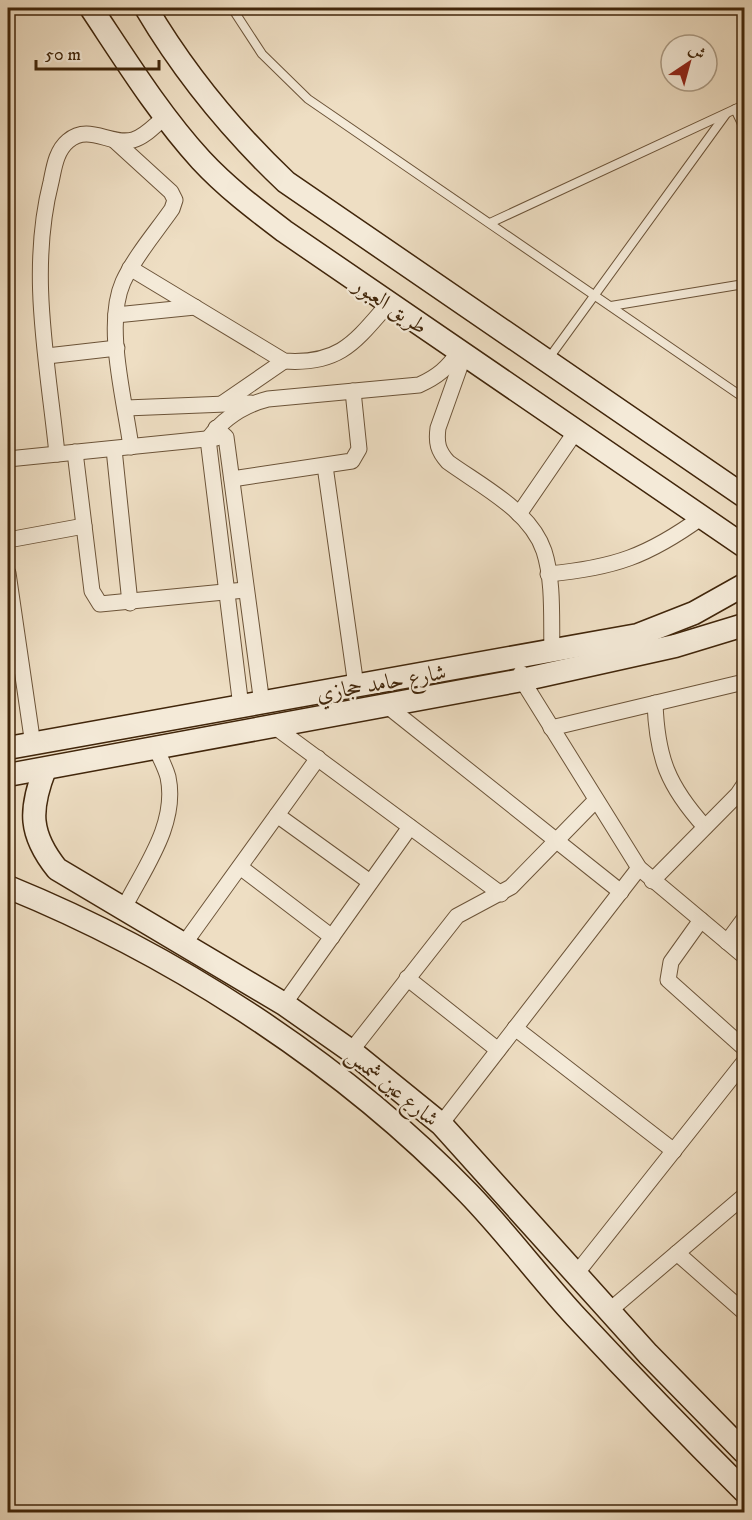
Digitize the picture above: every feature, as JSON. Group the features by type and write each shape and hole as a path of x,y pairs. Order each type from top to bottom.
{"street":[{"name":"طريق العبور","path":"91,8 166,116 200,159 240,198 744,546"},
{"name":"طريق العبور","path":"146,8 174,55 208,100 245,143 286,182 744,496"},
{"path":"57,454 38,284 40,241 57,157 67,141 85,133 122,141 139,138 166,116"},
{"path":"114,140 171,192 175,200 172,209 130,268 118,299 117,348 130,447"},
{"path":"130,268 284,361 309,363 333,357 354,344 389,303"},
{"path":"116,315 195,307"},
{"path":"47,356 117,348"},
{"path":"126,408 171,404 251,403 268,399 419,385 435,378 462,353"},
{"path":"462,353 436,441 440,453 448,462 519,514 539,541 544,551 548,574 552,652"},
{"path":"223,404 284,361"},
{"path":"123,391 171,404"},
{"path":"232,479 348,463 358,453 353,391"},
{"path":"8,459 114,449 217,435 251,403"},
{"path":"519,514 576,431"},
{"path":"217,435 232,479 258,712"},
{"path":"217,435 226,592 258,712 501,894"},
{"path":"114,449 130,603"},
{"path":"75,452 94,599 100,604 130,603 245,590"},
{"path":"325,466 356,686"},
{"path":"548,574 590,570 630,560 668,542 702,517"},
{"path":"8,540 84,526"},
{"path":"8,573 33,745"},
{"name":"شارع حامد حجازي","path":"8,748 258,712 386,705 520,669 552,652 638,635 666,626 704,609 744,585"},
{"name":"شارع حامد حجازي","path":"8,775 45,770 155,746 258,712 356,686 520,669 675,646 744,625"},
{"path":"520,669 551,728 639,868 744,956"},
{"path":"8,677 23,675"},
{"path":"551,728 744,682"},
{"path":"655,703 656,737 665,771 682,801 705,827"},
{"path":"386,705 621,892"},
{"path":"124,908 165,827 170,802 167,776 155,746"},
{"path":"184,944 318,758"},
{"name":"شارع عين شمس","path":"45,770 36,791 33,812 35,833 44,852 57,869 284,1004 351,1051 441,1124 609,1311 744,1452"},
{"path":"652,881 742,793"},
{"path":"351,1051 457,916 501,894 596,800"},
{"path":"278,815 370,882"},
{"path":"284,1004 410,827"},
{"path":"240,867 332,937"},
{"path":"441,1124 639,868"},
{"name":"شارع عين شمس","path":"8,887 48,903 140,949 228,1001 313,1059 393,1123 468,1193 575,1316 744,1491"},
{"path":"727,942 744,919"},
{"path":"701,920 671,962 668,980 744,1048"},
{"path":"407,978 498,1050"},
{"path":"515,1028 674,1151"},
{"path":"576,1274 744,1062"},
{"path":"609,1311 676,1253 741,1204"},
{"path":"676,1253 744,1312"}],"lane":[{"path":"232,8 262,54 292,86 744,398"},
{"path":"490,224 744,105"},
{"path":"735,109 744,128"},
{"path":"547,361 726,114"},
{"path":"611,306 744,284"}]}
